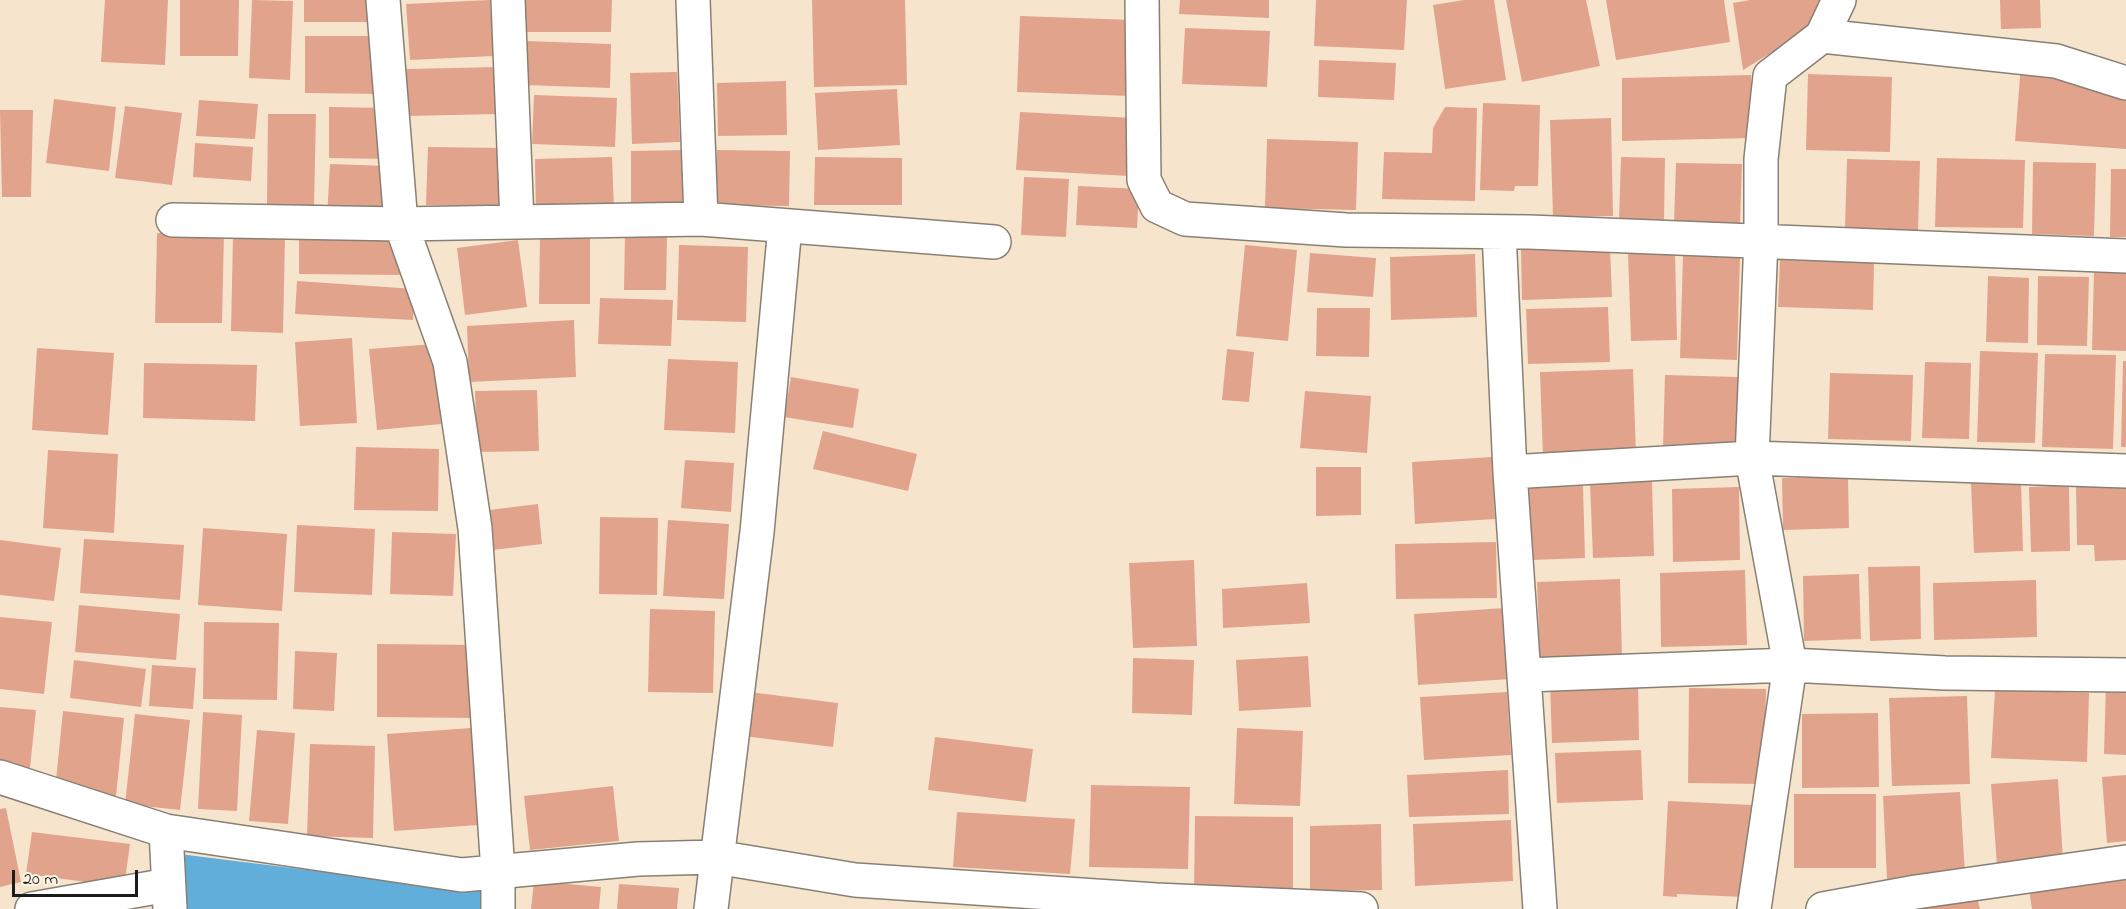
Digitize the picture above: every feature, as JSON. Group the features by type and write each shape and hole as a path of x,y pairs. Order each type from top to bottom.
{"street":[{"path":"383,0 401,224 450,362 473,516 498,872 498,909"},
{"path":"508,0 517,222"},
{"path":"693,0 701,219"},
{"path":"1142,0 1144,180 1157,206 1185,219 1346,231 1499,232 1761,240 2126,256"},
{"path":"1754,909 1790,665 1752,458 1761,240 1761,159 1770,76 1822,36 1839,0"},
{"path":"1822,36 2056,61 2126,83"},
{"path":"173,220 401,224 701,219 994,242"},
{"path":"711,909 757,532 785,226"},
{"path":"1499,232 1510,472 1526,675 1540,909"},
{"path":"1510,472 1752,458 2126,471"},
{"path":"1526,675 1790,665 1946,673 2126,675"},
{"path":"0,777 166,831 462,875 638,859 716,857 855,880 1076,902 1361,909"},
{"path":"33,909 169,897 166,831"},
{"path":"1822,909 1996,895 2126,862"}],"water":[{"path":"171,853 492,893 492,909 175,909"}],"building":[{"path":"105,0 168,0 165,65 101,62"},
{"path":"180,0 239,0 238,56 180,56"},
{"path":"252,0 293,1 290,80 249,78"},
{"path":"304,0 374,0 374,22 304,22"},
{"path":"490,0 493,56 410,60 406,4"},
{"path":"520,0 612,0 611,32 519,32"},
{"path":"812,0 905,0 907,85 814,87"},
{"path":"1180,0 1269,0 1269,18 1179,14"},
{"path":"1316,0 1407,0 1404,50 1314,46"},
{"path":"1464,0 1494,0 1506,80 1445,89 1433,5"},
{"path":"1506,0 1586,0 1600,66 1522,82"},
{"path":"1606,0 1724,0 1730,42 1616,60"},
{"path":"1750,0 1819,0 1824,20 1743,70 1733,3"},
{"path":"2000,0 2040,0 2041,28 2001,29"},
{"path":"1020,16 1134,20 1131,96 1017,92"},
{"path":"1185,28 1270,31 1267,87 1182,84"},
{"path":"305,36 383,36 382,94 305,93"},
{"path":"526,41 611,44 610,88 524,85"},
{"path":"1319,60 1396,63 1394,100 1318,97"},
{"path":"2021,64 2126,99 2126,149 2015,141"},
{"path":"497,67 498,114 407,116 407,69"},
{"path":"677,72 680,142 632,144 630,73"},
{"path":"1808,74 1892,77 1890,152 1806,150"},
{"path":"1751,75 1752,138 1622,141 1622,78"},
{"path":"786,81 787,135 718,136 717,83"},
{"path":"897,89 900,145 818,150 815,93"},
{"path":"534,95 617,98 615,147 532,144"},
{"path":"54,99 116,107 109,171 46,163"},
{"path":"199,100 258,104 255,139 196,136"},
{"path":"1483,103 1540,105 1538,186 1515,186 1514,191 1480,190"},
{"path":"125,106 182,113 172,185 115,178"},
{"path":"329,107 387,108 386,159 329,158"},
{"path":"1445,107 1477,108 1475,201 1382,199 1384,152 1432,153 1433,128"},
{"path":"0,110 33,110 31,197 2,197"},
{"path":"1020,112 1134,118 1130,176 1016,170"},
{"path":"268,114 316,114 314,206 267,205"},
{"path":"1611,118 1613,216 1553,217 1550,120"},
{"path":"1267,139 1358,142 1356,210 1265,208"},
{"path":"195,143 253,147 251,181 193,177"},
{"path":"428,147 506,148 505,206 426,205"},
{"path":"686,150 686,212 631,212 631,151"},
{"path":"717,150 790,151 789,206 716,205"},
{"path":"612,157 614,211 536,213 535,159"},
{"path":"815,157 902,158 902,205 814,205"},
{"path":"1621,157 1665,158 1664,220 1619,219"},
{"path":"1937,158 2025,160 2023,228 1935,227"},
{"path":"1847,159 1920,161 1918,231 1845,230"},
{"path":"2033,162 2096,163 2094,236 2032,234"},
{"path":"1676,163 1742,164 1740,224 1674,223"},
{"path":"330,164 388,166 386,221 327,218"},
{"path":"2111,169 2126,169 2126,237 2110,237"},
{"path":"1024,177 1069,179 1066,237 1021,235"},
{"path":"1078,186 1139,189 1137,228 1076,225"},
{"path":"299,231 404,232 403,275 299,274"},
{"path":"157,233 224,233 222,323 155,323"},
{"path":"625,234 667,234 666,290 624,290"},
{"path":"233,236 285,237 283,333 231,331"},
{"path":"540,237 590,238 590,304 539,304"},
{"path":"518,240 527,307 465,315 457,248"},
{"path":"679,245 748,247 746,322 677,320"},
{"path":"1245,245 1297,250 1288,341 1236,336"},
{"path":"1610,247 1612,297 1522,300 1521,250"},
{"path":"1675,251 1677,340 1631,341 1628,253"},
{"path":"1310,253 1376,258 1373,297 1307,292"},
{"path":"1475,254 1477,317 1391,320 1390,257"},
{"path":"1683,255 1740,256 1737,360 1680,358"},
{"path":"1780,260 1874,262 1873,310 1778,307"},
{"path":"2094,270 2126,271 2126,351 2092,350"},
{"path":"1988,276 2029,278 2028,343 1986,342"},
{"path":"2038,276 2089,277 2087,346 2037,345"},
{"path":"297,281 415,289 413,320 295,314"},
{"path":"600,298 673,300 671,346 598,344"},
{"path":"1608,307 1610,362 1528,364 1526,309"},
{"path":"1317,308 1370,308 1369,357 1316,356"},
{"path":"574,320 576,377 469,382 467,326"},
{"path":"352,338 357,423 300,426 295,342"},
{"path":"434,344 441,424 377,430 369,349"},
{"path":"37,348 114,353 108,435 32,430"},
{"path":"1227,349 1254,352 1249,402 1222,400"},
{"path":"1980,351 2038,353 2035,443 1977,442"},
{"path":"2045,354 2116,355 2113,449 2042,447"},
{"path":"668,359 738,362 735,433 664,430"},
{"path":"2123,361 2126,361 2126,447 2121,447"},
{"path":"1925,362 1971,363 1969,439 1922,438"},
{"path":"144,363 257,365 255,421 143,418"},
{"path":"1633,369 1636,456 1543,458 1540,372"},
{"path":"1830,373 1913,375 1911,441 1828,439"},
{"path":"1665,375 1738,377 1736,449 1663,447"},
{"path":"791,377 859,389 853,428 784,417"},
{"path":"537,390 539,451 477,452 475,391"},
{"path":"1305,391 1371,396 1367,453 1300,448"},
{"path":"823,431 917,454 908,491 813,469"},
{"path":"356,447 439,449 438,511 354,510"},
{"path":"48,450 118,454 114,533 43,528"},
{"path":"1492,457 1495,519 1415,524 1412,462"},
{"path":"685,460 734,463 731,512 681,508"},
{"path":"1316,467 1361,467 1361,515 1316,516"},
{"path":"1848,476 1849,528 1783,530 1782,478"},
{"path":"1652,481 1654,556 1593,558 1590,483"},
{"path":"2021,481 2023,551 1974,553 1971,483"},
{"path":"2126,481 2126,560 2095,561 2094,545 2077,545 2076,487 2102,486"},
{"path":"2069,485 2070,551 2031,552 2029,487"},
{"path":"1583,486 1585,558 1531,560 1528,487"},
{"path":"1739,487 1740,560 1673,562 1672,489"},
{"path":"538,504 542,544 493,550 489,510"},
{"path":"600,517 658,518 657,595 599,594"},
{"path":"668,520 729,524 724,599 663,596"},
{"path":"297,525 375,529 372,595 294,592"},
{"path":"203,528 287,534 282,611 198,605"},
{"path":"392,532 456,534 453,596 390,594"},
{"path":"84,539 184,545 180,600 80,593"},
{"path":"0,540 61,548 54,601 0,595"},
{"path":"1496,542 1497,598 1396,599 1395,544"},
{"path":"1194,560 1197,646 1133,648 1129,563"},
{"path":"1920,566 1921,639 1870,641 1868,567"},
{"path":"1745,570 1747,645 1661,647 1660,573"},
{"path":"1859,574 1861,639 1804,641 1803,576"},
{"path":"1620,579 1622,658 1540,660 1537,582"},
{"path":"2036,580 2037,637 1934,640 1933,583"},
{"path":"1307,583 1310,623 1223,628 1222,589"},
{"path":"79,605 180,614 176,660 75,652"},
{"path":"1505,608 1510,679 1418,685 1414,614"},
{"path":"650,609 715,611 713,693 648,692"},
{"path":"0,617 52,622 44,694 0,689"},
{"path":"204,622 279,623 277,700 203,699"},
{"path":"377,644 477,645 476,718 377,717"},
{"path":"295,651 337,653 334,711 293,709"},
{"path":"1308,656 1311,707 1239,711 1236,660"},
{"path":"1133,658 1194,660 1192,715 1132,713"},
{"path":"74,660 146,669 141,707 70,698"},
{"path":"152,665 196,668 193,709 149,706"},
{"path":"1638,681 1639,740 1552,743 1550,683"},
{"path":"2106,684 2126,685 2126,755 2104,754"},
{"path":"1689,688 1766,689 1764,784 1688,783"},
{"path":"1995,690 2089,693 2087,762 1991,758"},
{"path":"741,691 838,703 833,747 735,735"},
{"path":"1507,692 1511,755 1424,760 1420,697"},
{"path":"1967,696 1970,784 1892,786 1889,698"},
{"path":"0,707 36,710 30,768 0,765"},
{"path":"63,711 124,718 116,796 55,790"},
{"path":"203,712 242,715 237,811 198,809"},
{"path":"1878,713 1879,787 1802,788 1802,714"},
{"path":"135,714 190,720 180,810 125,804"},
{"path":"485,727 492,824 394,831 387,734"},
{"path":"1237,728 1303,731 1300,806 1234,804"},
{"path":"257,730 295,733 288,824 249,821"},
{"path":"935,737 1033,749 1026,802 928,790"},
{"path":"310,744 375,746 373,838 307,836"},
{"path":"1641,750 1643,800 1557,803 1555,753"},
{"path":"1508,770 1509,814 1409,817 1407,775"},
{"path":"2126,775 2126,841 2107,843 2102,777"},
{"path":"2058,779 2063,860 1997,865 1991,784"},
{"path":"1091,785 1190,787 1188,869 1089,867"},
{"path":"613,786 619,841 530,850 524,796"},
{"path":"1960,792 1965,874 1887,879 1883,796"},
{"path":"1794,794 1876,794 1876,868 1794,868"},
{"path":"1668,801 1752,805 1744,897 1677,894 1677,897 1663,896"},
{"path":"6,808 21,882 0,887 0,809"},
{"path":"957,812 1075,819 1070,874 953,867"},
{"path":"1195,816 1293,817 1293,891 1194,891"},
{"path":"1511,820 1513,881 1415,886 1413,824"},
{"path":"1381,824 1382,890 1310,891 1310,826"},
{"path":"32,832 130,844 124,887 26,874"},
{"path":"2126,874 2126,909 2032,909 2029,889"},
{"path":"534,881 601,887 599,909 531,909"},
{"path":"619,884 679,888 677,909 617,909"},
{"path":"1976,894 1980,909 1918,909 1918,908"}]}
